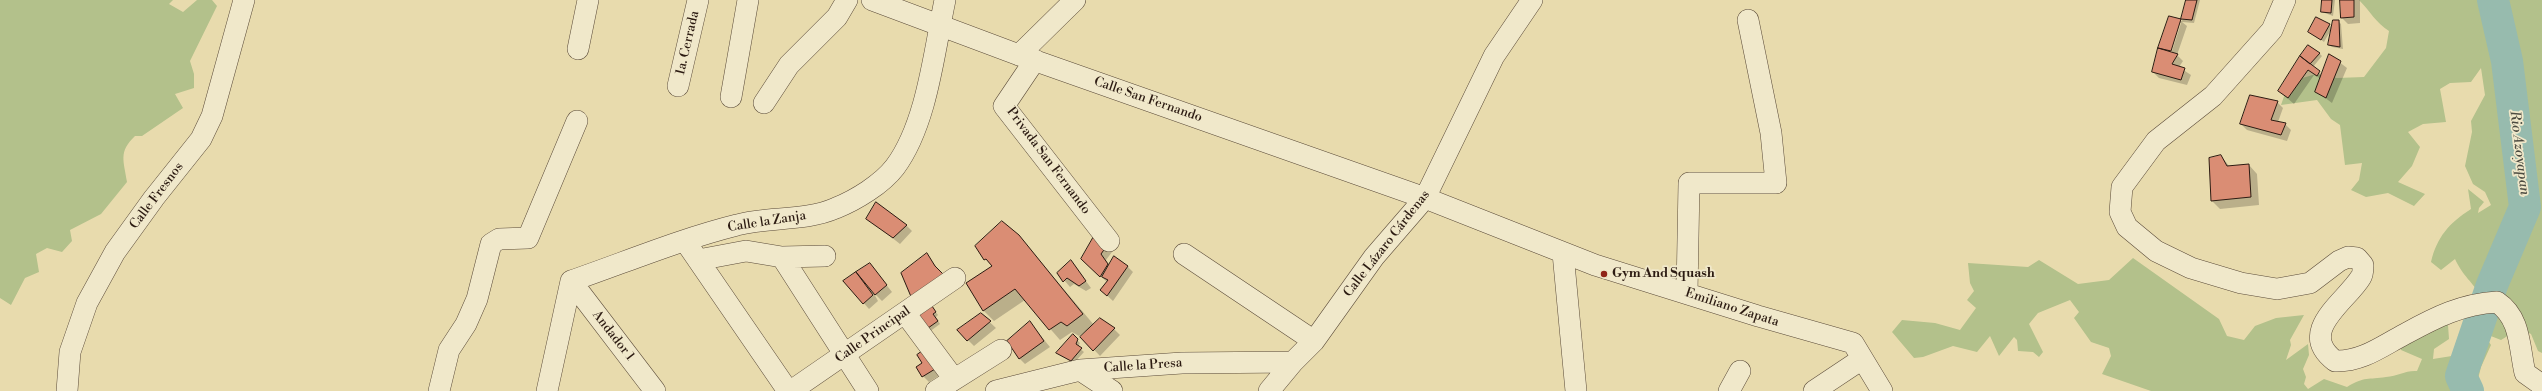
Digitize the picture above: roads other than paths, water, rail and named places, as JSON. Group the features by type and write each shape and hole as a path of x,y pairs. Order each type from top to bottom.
{"street":[{"name":"Calle Fresnos","path":"67,391 70,352 86,303 115,252 154,198 201,139 212,116 244,0"},
{"path":"578,49 588,0"},
{"name":"1a. Cerrada","path":"678,86 698,0"},
{"path":"731,97 748,0"},
{"path":"764,103 789,65 837,17 847,0"},
{"name":"Calle San Fernando","path":"872,0 1027,57 1426,198"},
{"name":"Calle la Zanja","path":"571,281 685,241 739,224 789,220 835,209 866,192 894,168 912,138 927,87 945,0"},
{"path":"1027,57 1075,0"},
{"name":"Calle Lázaro Cárdenas","path":"1269,391 1293,362 1314,341 1374,258 1426,198 1494,56 1532,0"},
{"path":"2285,0 2272,30 2213,96 2156,141 2122,187 2120,212 2127,227 2156,251 2191,268 2241,283 2277,289 2310,283 2339,261 2348,257 2357,258 2363,265 2362,276 2329,313 2321,333 2322,345 2326,355 2335,362 2362,358 2434,319 2472,304 2497,302 2508,310 2516,326 2525,373 2542,385"},
{"path":"1688,293 1689,183 1776,184 1771,133 1748,20"},
{"name":"Privada San Fernando","path":"1027,57 1004,106 1109,241"},
{"path":"439,391 449,350 466,324 477,299 494,240 528,238 577,121"},
{"name":"Emiliano Zapata","path":"1426,198 1563,253 1758,316 1852,343 1882,391"},
{"path":"685,241 788,391"},
{"path":"698,260 746,251 782,256 825,256"},
{"path":"1563,253 1576,391"},
{"path":"1184,254 1314,341"},
{"path":"782,256 868,391"},
{"name":"Calle Principal","path":"791,391 955,278"},
{"path":"547,391 571,281"},
{"name":"Andador 1","path":"571,281 655,391"},
{"path":"905,313 954,379"},
{"path":"936,391 1001,350"},
{"path":"1814,391 1862,359"},
{"name":"Calle la Presa","path":"996,391 1080,370 1182,363 1293,362"},
{"path":"1080,370 1112,391"},
{"path":"1729,391 1740,371"}],"waterway":[{"name":"Rio Azoyapan","path":"2468,391 2461,376 2492,285 2525,207 2507,61 2493,0"}],"place":[{"name":"Gym And Squash","path":"1604,274"}]}
